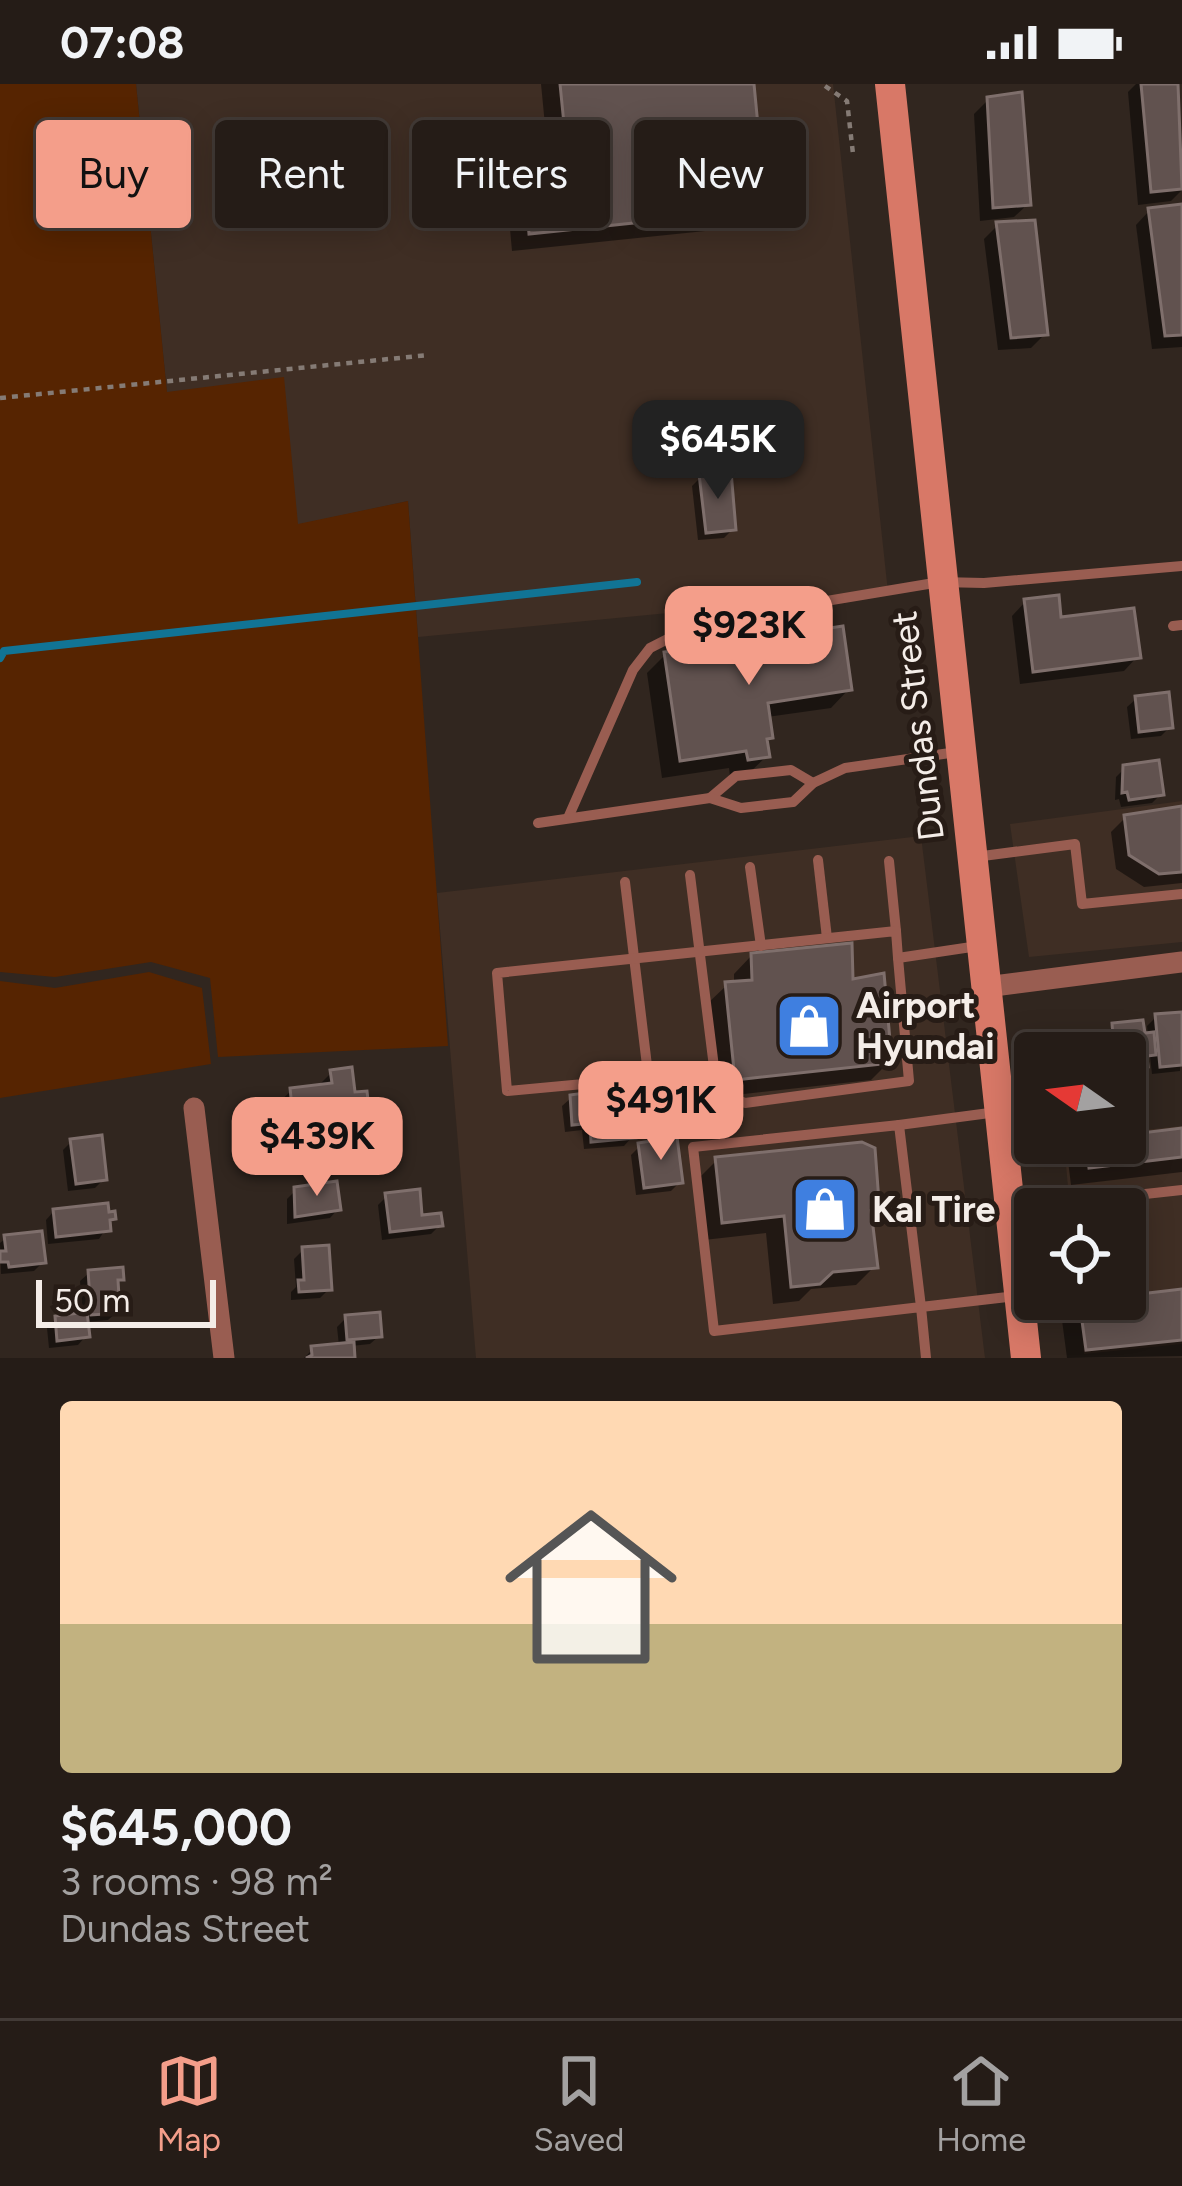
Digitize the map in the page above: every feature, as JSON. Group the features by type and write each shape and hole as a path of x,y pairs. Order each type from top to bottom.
{"main road":[{"name":"Dundas Street","path":"890,84 940,582 1014,1214"},
{"name":"Dundas Street","path":"1025,1320 1026,1358"}],"street":[{"path":"986,987 1182,962"},
{"path":"194,1108 224,1358"}],"lane":[{"path":"568,818 620,698 650,648 701,622 940,582 984,584 1182,566"},
{"path":"538,823 710,799 741,808 793,802 813,783 845,768 960,752"},
{"path":"710,799 736,776 791,770 813,783"},
{"path":"972,857 1075,844 1082,904 1182,894"},
{"path":"818,860 827,938"},
{"path":"625,882 651,1099 717,1091 745,1103 909,1081 890,861"},
{"path":"750,867 761,946"},
{"path":"690,874 717,1091"},
{"path":"648,1078 507,1091 497,973 896,931"},
{"path":"898,958 981,945"},
{"path":"999,1112 693,1147 714,1331 921,1307 1014,1284"},
{"path":"899,1125 926,1358"},
{"path":"1146,1194 1182,1190"}],"path":[{"path":"825,86 847,101 853,154"},
{"path":"0,398 429,355"}],"shaded area":[{"path":"0,84 136,84 140,120 36,120 36,228 150,228 167,392 284,377 298,524 408,501 448,1046 218,1057 210,978 151,962 55,977 0,972"},
{"path":"136,84 833,84 888,592 418,637 408,501 297,525 167,393 150,228 191,228 191,120 140,120"},
{"path":"1182,801 1182,942 1029,957 1010,824"},
{"path":"921,836 985,1358 476,1358 437,893"},
{"path":"149,972 202,988 211,1064 0,1098 0,981 55,988"},
{"path":"1182,1126 1182,1344 1084,1354 1081,1320 1146,1320 1146,1188 1068,1188 1066,1164 1146,1164 1146,1130"}],"building":[{"path":"560,84 754,84 757,120 634,120 634,223 610,225 610,120 564,120"},
{"path":"1141,84 1178,84 1182,189 1151,192"},
{"path":"1022,92 1031,205 993,208 987,97"},
{"path":"1182,204 1182,335 1165,336 1148,208"},
{"path":"1035,220 1048,335 1011,338 996,222"},
{"path":"529,228 586,228 529,234"},
{"path":"731,471 736,530 706,533 699,474"},
{"path":"1059,595 1061,617 1134,608 1141,658 1033,672 1024,599"},
{"path":"843,626 852,690 768,703 773,738 767,739 770,757 748,760 746,751 680,761 664,652 788,634 798,627"},
{"path":"1169,692 1173,728 1139,732 1135,696"},
{"path":"1159,760 1164,795 1129,800 1127,792 1122,793 1123,765"},
{"path":"1182,806 1182,872 1159,874 1129,855 1124,815"},
{"path":"852,943 853,979 884,973 892,1063 735,1080 725,982 752,980 751,953"},
{"path":"1182,1012 1182,1065 1160,1067 1155,1014"},
{"path":"1143,1020 1145,1032 1113,1032 1112,1023"},
{"path":"1154,1032 1156,1055 1147,1056 1146,1067 1146,1033"},
{"path":"352,1067 355,1092 367,1091 369,1109 325,1114 325,1109 316,1110 321,1156 291,1160 283,1135 283,1118 293,1117 290,1088 332,1083 330,1070"},
{"path":"622,1088 626,1120 572,1125 570,1095"},
{"path":"634,1120 636,1138 591,1142 590,1124"},
{"path":"1182,1128 1182,1157 1146,1161 1146,1132"},
{"path":"102,1135 107,1180 76,1184 70,1139"},
{"path":"677,1137 683,1183 644,1188 638,1143"},
{"path":"862,1142 875,1148 879,1202 871,1210 878,1268 833,1272 820,1284 791,1287 784,1216 722,1223 715,1157"},
{"path":"337,1181 341,1210 295,1217 294,1187"},
{"path":"420,1189 422,1215 441,1213 443,1226 390,1232 385,1193"},
{"path":"108,1203 116,1219 110,1220 111,1231 56,1237 53,1209"},
{"path":"42,1231 46,1263 9,1267 8,1262 0,1262 0,1251 6,1251 4,1235"},
{"path":"329,1245 332,1290 299,1292 298,1280 304,1280 302,1247"},
{"path":"123,1267 124,1280 118,1280 120,1313 91,1315 88,1270"},
{"path":"1182,1289 1182,1340 1086,1350 1082,1320 1146,1320 1146,1293"},
{"path":"87,1312 90,1337 57,1341 55,1316"},
{"path":"380,1312 382,1337 347,1340 345,1315"},
{"path":"354,1342 355,1358 306,1358 312,1355 311,1346"}],"waterway":[{"path":"0,658 4,651 637,582"}],"place":[{"name":"Airport Hyundai","path":"809,1026"},
{"name":"Kal Tire","path":"825,1209"}]}
